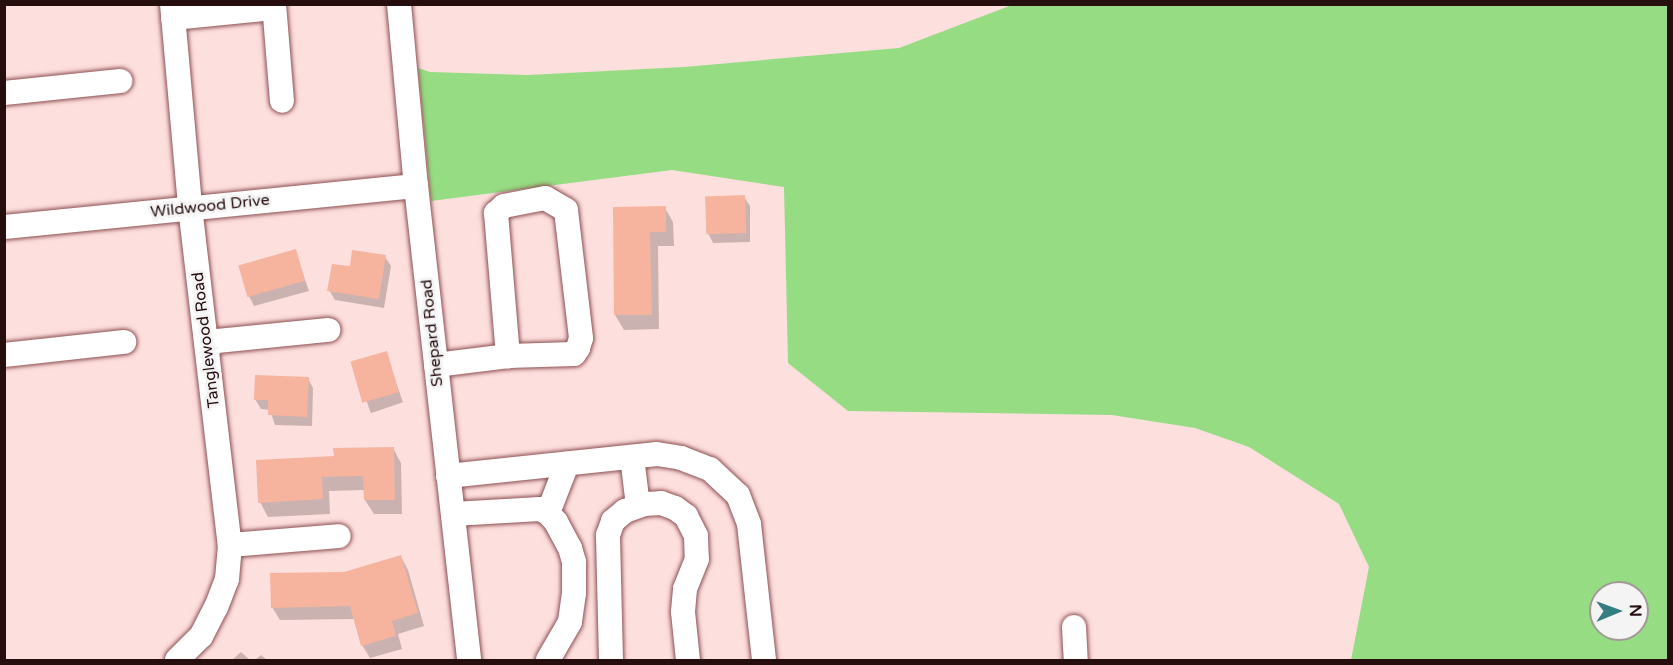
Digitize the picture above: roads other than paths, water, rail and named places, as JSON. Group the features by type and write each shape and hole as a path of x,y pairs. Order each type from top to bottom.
{"street":[{"name":"Shepard Road","path":"399,4 416,186 469,660"},
{"path":"173,11 274,6 282,101"},
{"name":"Tanglewood Road","path":"173,11 190,207 230,545 227,579 216,607 201,636 177,660"},
{"path":"4,93 120,81"},
{"name":"Wildwood Drive","path":"4,226 416,186"},
{"path":"436,365 508,356 574,354 581,338 566,210 545,198 504,206 496,213 508,356"},
{"path":"207,342 328,330"},
{"path":"4,355 124,342"},
{"path":"448,476 657,454 681,458 710,469 738,495 749,524 764,660"},
{"path":"632,457 638,506"},
{"path":"548,513 567,464"},
{"path":"611,660 608,535 613,521 625,511 638,506 662,503 675,508 694,526 698,546 697,559 685,590 683,612 688,660"},
{"path":"453,514 540,509 548,513 570,548 574,562 574,593 570,622 548,660"},
{"path":"230,545 339,536"},
{"path":"1074,627 1076,660"}]}
